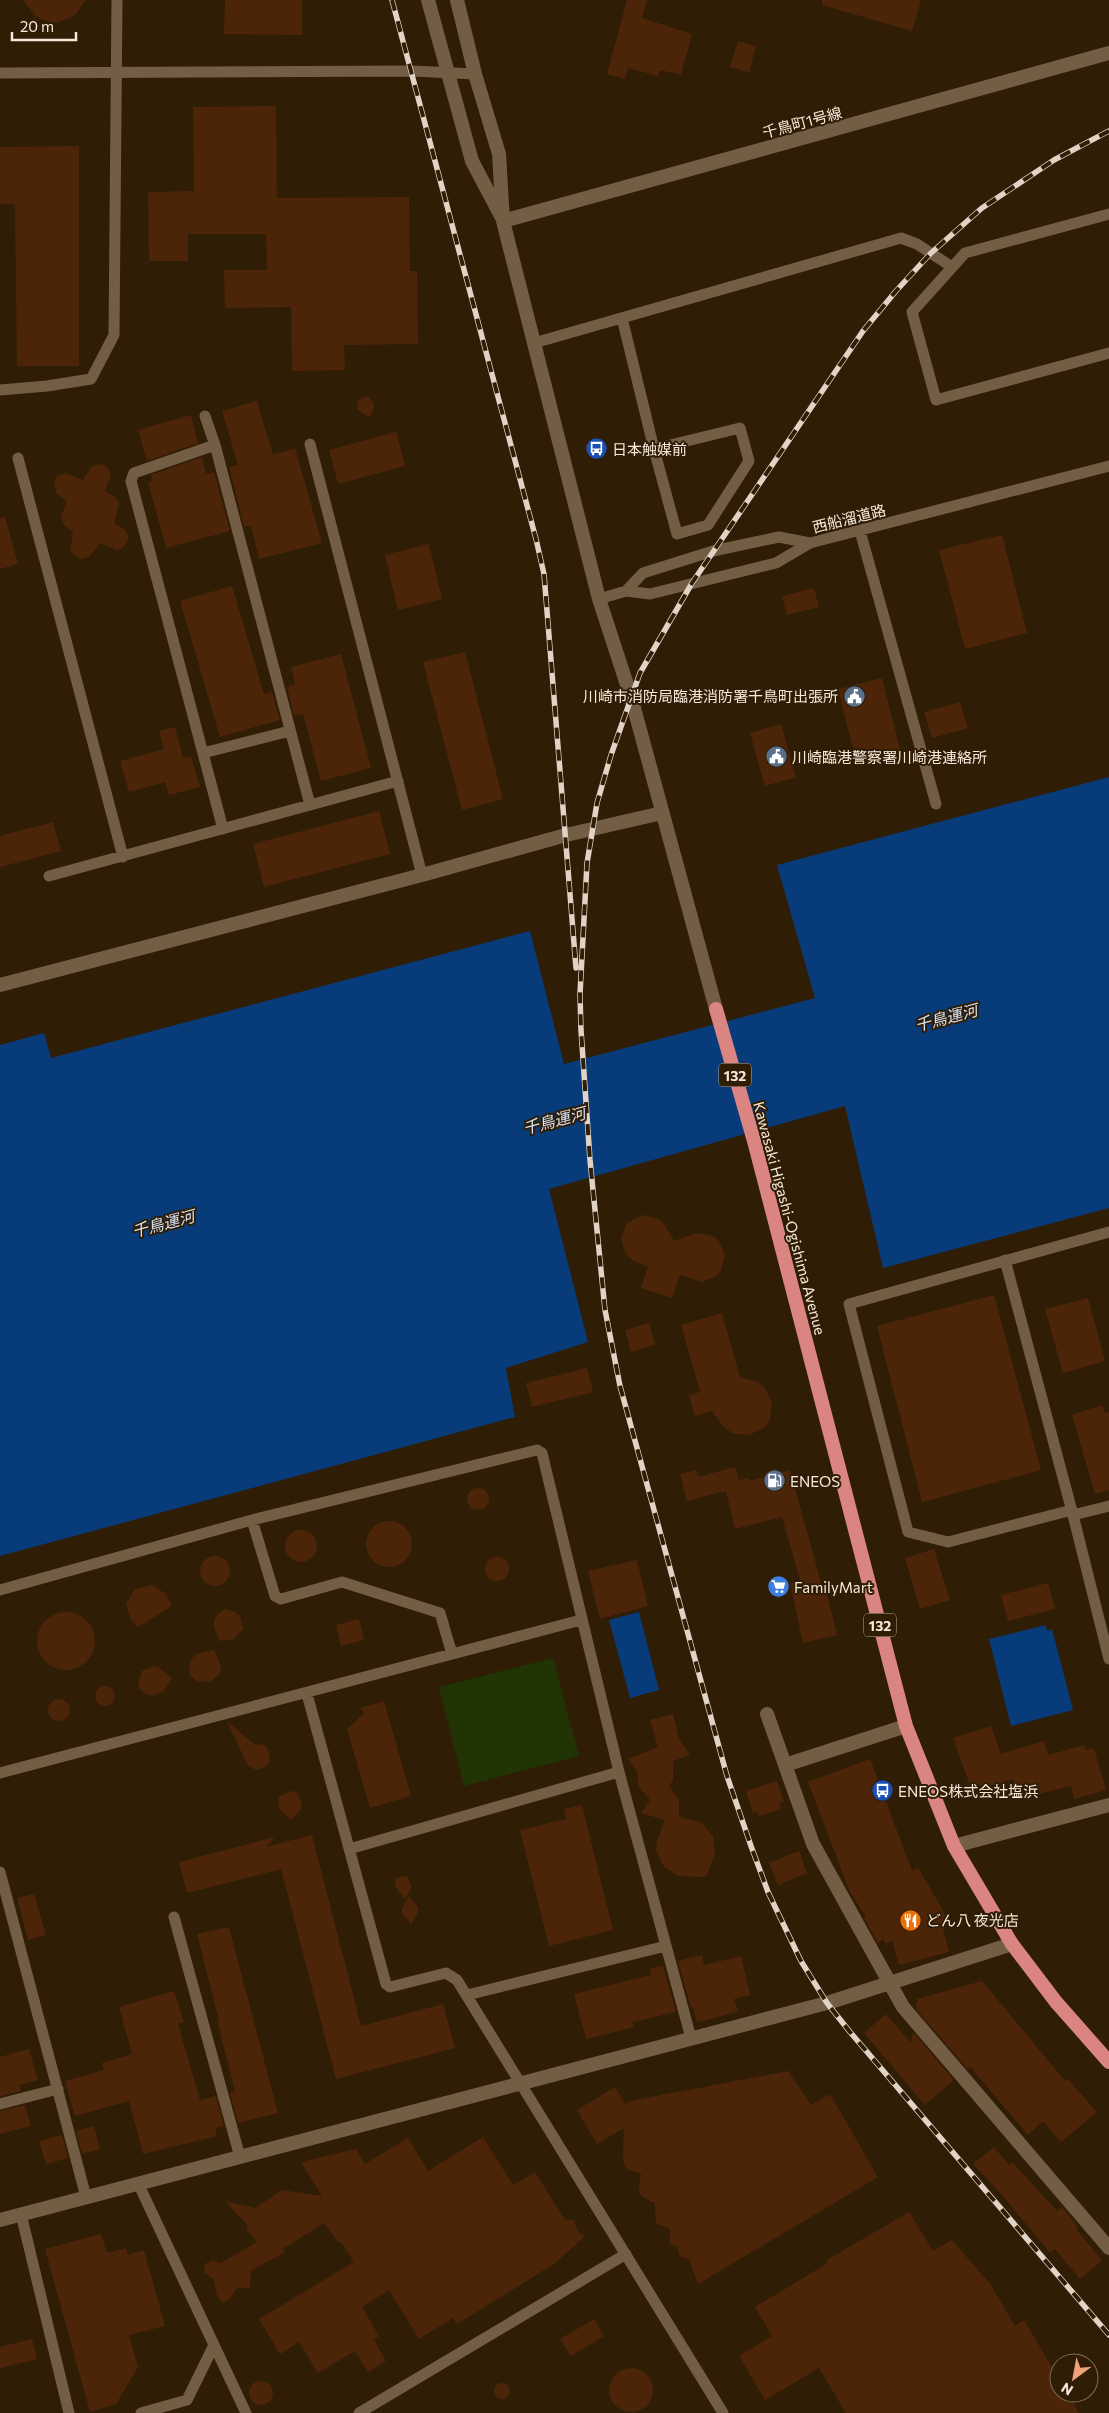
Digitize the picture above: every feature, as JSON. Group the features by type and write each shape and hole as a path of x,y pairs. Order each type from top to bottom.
{"highway":[{"name":"Kawasaki Higashi-Ogishima Avenue","path":"716,1009 754,1141 906,1726 954,1846 1012,1944 1056,2002 1109,2062"}],"street":[{"name":"Kawasaki Higashi-Ogishima Avenue","path":"428,0 472,161 503,221"},
{"name":"Kawasaki Higashi-Ogishima Avenue","path":"457,0 475,74 499,154 503,221 599,599 632,697 716,1009"},
{"name":"千鳥町1号線","path":"503,221 1109,53"},
{"path":"0,985 422,876 566,835 662,813"},
{"path":"767,1714 813,1844 903,2007 1109,2248"},
{"path":"785,1765 906,1726"},
{"path":"954,1846 1109,1805"},
{"path":"0,2220 522,2084 892,1984 1012,1944"}],"lane":[{"path":"0,390 47,386 91,379 114,335 117,0"},
{"path":"0,73 412,72 475,74"},
{"path":"1109,214 965,253 912,312 936,400 1109,353"},
{"path":"534,343 902,238 918,244 952,267"},
{"path":"622,318 654,449 677,534 708,525 749,460 740,428 654,449"},
{"path":"205,416 215,445 310,805"},
{"path":"310,444 422,876"},
{"path":"215,445 134,473 131,481 223,829"},
{"path":"18,458 122,856"},
{"name":"西船溜道路","path":"599,599 626,591 650,594 776,562 810,543 1109,466"},
{"path":"860,531 936,804"},
{"path":"626,591 642,573 713,551 779,537 810,543"},
{"path":"203,752 290,731"},
{"path":"49,876 398,781"},
{"path":"1109,1232 849,1304 908,1532 948,1542 1109,1506"},
{"path":"1005,1260 1109,1659"},
{"path":"0,1590 252,1520 537,1450 542,1453 618,1772 691,2038"},
{"path":"252,1520 275,1596 281,1599 342,1582 413,1605 440,1614 452,1654"},
{"path":"0,1773 306,1694 581,1620"},
{"path":"306,1694 386,1984 390,1986 446,1973 458,1980 722,2413"},
{"path":"349,1849 618,1772"},
{"path":"0,1872 86,2197"},
{"path":"174,1917 240,2157"},
{"path":"467,1995 666,1946"},
{"path":"0,2104 58,2089"},
{"path":"138,2183 246,2413"},
{"path":"20,2214 69,2413"},
{"path":"359,2413 626,2254"},
{"path":"141,2413 187,2400 214,2345"}],"green space":[{"path":"553,1658 579,1756 464,1786 439,1687"}],"water":[{"name":"千鳥運河","path":"1109,777 1109,1208 883,1268 845,1106 549,1189 588,1342 506,1368 515,1417 0,1556 0,1045 44,1033 51,1058 530,931 564,1064 815,998 777,865"},
{"path":"639,1612 659,1690 630,1698 609,1620"},
{"path":"1046,1625 1047,1631 1052,1629 1073,1710 1011,1726 989,1639"}],"building":[{"path":"23,0 86,0 75,15 57,23 42,20 35,15"},
{"path":"225,0 302,0 302,35 224,34"},
{"path":"627,0 647,0 642,18 692,34 681,75 660,70 658,76 628,68 625,79 607,74"},
{"path":"822,0 921,0 912,31 822,5"},
{"path":"738,41 756,46 749,72 730,67"},
{"path":"276,106 277,198 409,197 410,271 417,271 418,344 344,345 345,370 292,371 291,307 225,308 224,270 267,270 266,234 188,234 188,261 149,261 148,192 194,191 193,107"},
{"path":"79,146 79,366 17,366 15,204 0,204 0,147"},
{"path":"369,397 374,403 374,408 369,417 357,409 358,400"},
{"path":"257,401 273,455 295,448 322,543 259,559 251,525 244,527 229,467 238,465 222,411"},
{"path":"191,415 198,443 147,461 138,430"},
{"path":"396,432 405,466 338,484 329,450"},
{"path":"202,457 206,474 214,472 230,531 166,548 148,482 152,481 151,475"},
{"path":"102,464 107,467 111,475 105,491 115,497 119,503 114,523 124,529 128,536 128,541 123,548 117,550 100,543 89,557 80,559 70,551 73,533 63,523 61,516 67,502 56,493 54,480 59,475 66,473 83,480 92,466"},
{"path":"5,517 18,564 0,569 0,518"},
{"path":"1002,535 1027,633 965,649 939,550"},
{"path":"429,544 442,599 398,610 385,555"},
{"path":"232,586 264,694 272,692 280,720 220,737 180,601"},
{"path":"814,588 819,607 787,615 782,596"},
{"path":"465,652 503,799 462,810 423,662"},
{"path":"341,654 371,768 321,781 303,714 294,716 287,687 295,685 291,667"},
{"path":"882,678 901,753 857,764 838,689"},
{"path":"960,702 968,728 932,738 924,712"},
{"path":"781,724 796,777 765,786 750,733"},
{"path":"175,727 183,758 191,756 200,787 169,795 165,782 129,792 120,761 164,749 159,731"},
{"path":"379,811 390,854 264,887 253,844"},
{"path":"53,822 61,851 0,867 0,836"},
{"path":"642,1215 658,1219 664,1224 674,1241 697,1233 713,1236 719,1241 725,1255 721,1270 716,1276 702,1282 680,1275 672,1298 641,1288 648,1267 632,1260 626,1254 621,1239 627,1223"},
{"path":"994,1295 1041,1470 922,1502 877,1326"},
{"path":"1088,1298 1105,1361 1063,1373 1045,1309"},
{"path":"722,1313 740,1377 757,1382 764,1387 772,1402 770,1420 765,1427 749,1435 732,1433 724,1427 712,1411 695,1416 689,1395 700,1392 681,1325"},
{"path":"649,1323 655,1345 631,1352 625,1330"},
{"path":"587,1368 593,1392 532,1407 526,1383"},
{"path":"1102,1405 1105,1414 1109,1412 1109,1490 1095,1494 1072,1415"},
{"path":"735,1467 739,1480 749,1478 749,1481 790,1470 823,1590 826,1590 837,1635 803,1643 790,1583 800,1580 782,1517 735,1529 726,1491 687,1501 680,1474 696,1470 698,1477"},
{"path":"478,1488 486,1491 489,1499 486,1507 478,1510 470,1507 467,1499 470,1491"},
{"path":"384,1521 394,1521 408,1531 412,1544 408,1557 402,1563 394,1567 384,1567 370,1557 366,1549 366,1539 376,1525"},
{"path":"301,1530 307,1531 312,1535 316,1540 316,1552 312,1557 307,1561 301,1562 295,1561 290,1557 286,1552 285,1546 286,1540 290,1535 295,1531"},
{"path":"934,1549 950,1600 920,1609 905,1558"},
{"path":"215,1556 225,1561 230,1571 225,1581 215,1586 205,1581 200,1571 205,1561"},
{"path":"497,1557 506,1560 509,1569 506,1578 497,1581 488,1578 485,1569 488,1560"},
{"path":"637,1560 648,1606 600,1619 588,1571"},
{"path":"1048,1583 1055,1609 1008,1621 1001,1595"},
{"path":"152,1585 166,1594 172,1606 138,1627 131,1620 126,1604 135,1589"},
{"path":"225,1609 235,1612 240,1616 243,1629 234,1639 220,1641 214,1628 214,1621 217,1615"},
{"path":"66,1612 82,1617 90,1625 95,1641 90,1657 82,1665 66,1670 50,1665 42,1657 37,1641 42,1625 50,1617"},
{"path":"359,1619 364,1640 341,1646 336,1625"},
{"path":"214,1650 221,1666 220,1673 210,1682 197,1681 189,1674 190,1663 193,1657 199,1653"},
{"path":"154,1666 160,1668 172,1678 164,1691 152,1696 146,1694 138,1687 142,1671"},
{"path":"105,1686 112,1689 115,1696 112,1703 105,1706 98,1703 95,1696 98,1689"},
{"path":"59,1699 69,1706 70,1710 63,1720 59,1721 49,1714 48,1710 55,1700"},
{"path":"384,1701 411,1796 370,1808 347,1729 364,1713 360,1708"},
{"path":"673,1714 679,1739 690,1755 673,1761 673,1780 669,1786 679,1801 679,1817 701,1822 713,1836 715,1854 706,1877 679,1876 664,1867 656,1850 657,1841 665,1820 641,1813 650,1800 638,1785 638,1773 628,1759 658,1747 650,1720"},
{"path":"227,1721 254,1744 264,1745 268,1749 270,1760 267,1766 256,1770 247,1764"},
{"path":"991,1726 1001,1754 1044,1741 1048,1755 1084,1745 1086,1750 1094,1748 1106,1790 1074,1799 1071,1786 1018,1799 1013,1779 972,1791 953,1738"},
{"path":"870,1759 912,1871 918,1867 950,1923 943,1928 949,1952 899,1965 892,1940 886,1944 883,1939 878,1943 864,1918 866,1917 850,1892 808,1782"},
{"path":"777,1781 784,1802 779,1803 781,1809 759,1816 757,1812 753,1813 746,1791"},
{"path":"290,1791 296,1792 302,1803 301,1809 291,1820 280,1810 278,1803 279,1797"},
{"path":"582,1805 613,1930 549,1946 520,1830 566,1819 564,1809"},
{"path":"312,1835 361,2026 443,2004 455,2048 336,2079 281,1869 187,1893 179,1862 275,1837 266,1847"},
{"path":"799,1851 807,1873 778,1885 769,1863"},
{"path":"403,1876 408,1877 412,1887 405,1899 396,1888 395,1879"},
{"path":"34,1894 46,1935 28,1940 17,1898"},
{"path":"409,1896 418,1907 418,1912 411,1924 402,1913 402,1908"},
{"path":"229,1927 278,2113 238,2123 230,2093 235,2092 197,1934"},
{"path":"702,1955 704,1965 741,1956 750,1995 734,1999 738,2012 697,2022 693,2007 691,2008 678,1961"},
{"path":"663,1965 676,2012 632,2022 634,2027 586,2039 574,1994 651,1975 650,1969"},
{"path":"982,1981 1065,2081 1068,2079 1097,2112 1061,2142 1043,2121 1028,2135 972,2069 970,2067 968,2069 916,2009 917,1999"},
{"path":"174,1991 184,2022 178,2024 200,2100 216,2096 224,2126 215,2128 217,2136 143,2154 129,2101 75,2116 65,2081 104,2070 102,2063 132,2054 119,2007"},
{"path":"886,2014 911,2043 913,2032 954,2080 925,2105 864,2033"},
{"path":"29,2049 38,2080 19,2085 21,2091 0,2096 0,2057"},
{"path":"788,2071 811,2105 830,2094 878,2177 698,2284 689,2259 680,2257 677,2246 670,2244 670,2229 656,2223 655,2203 640,2194 641,2174 629,2170 625,2166 623,2161 624,2128 597,2144 577,2110 615,2087 625,2104 630,2101"},
{"path":"25,2105 31,2126 0,2134 0,2111"},
{"path":"94,2126 100,2149 82,2154 76,2131"},
{"path":"62,2135 68,2158 46,2164 39,2141"},
{"path":"483,2137 513,2185 535,2172 565,2220 574,2220 578,2232 585,2236 554,2264 457,2324 453,2318 419,2339 389,2290 362,2307 379,2336 374,2340 386,2361 368,2372 355,2351 318,2373 299,2342 280,2354 259,2319 354,2262 341,2242 338,2242 324,2223 283,2249 285,2252 251,2271 250,2288 237,2288 230,2299 222,2303 217,2296 214,2279 204,2273 205,2264 213,2260 221,2263 257,2242 247,2230 247,2225 225,2201 255,2208 282,2190 322,2196 301,2162 356,2149 365,2164 408,2138 428,2171"},
{"path":"994,2147 1009,2165 1012,2162 1057,2211 1062,2207 1078,2227 1076,2229 1102,2260 1080,2279 1055,2249 1050,2253 1003,2196 973,2164"},
{"path":"909,2212 933,2251 952,2240 991,2285 1015,2326 1024,2320 1049,2362 1049,2403 1073,2403 1079,2413 846,2413 819,2368 765,2400 739,2356 772,2336 755,2307 828,2263 827,2260"},
{"path":"101,2234 107,2253 126,2248 128,2255 144,2250 165,2326 129,2335 138,2367 116,2404 90,2412 45,2249"},
{"path":"594,2319 604,2336 571,2356 560,2339"},
{"path":"32,2339 37,2359 0,2368 0,2347"},
{"path":"631,2368 643,2372 649,2378 653,2390 649,2402 643,2408 631,2412 619,2408 613,2402 609,2390 613,2378 619,2372"},
{"path":"261,2381 269,2385 273,2393 269,2401 261,2405 253,2401 249,2393 253,2385"},
{"path":"499,2383 505,2383 510,2388 508,2397 499,2399 494,2394 494,2388"}],"railway":[{"path":"392,0 544,574 576,968"},
{"path":"1109,131 1054,160 982,208 931,253 863,331 692,583 640,673 611,755 597,803 587,863 580,994 590,1160 605,1310 620,1386 727,1776 768,1892 801,1961 827,2003 1109,2335"}],"place":[{"name":"日本触媒前","path":"596,449"},
{"name":"川崎市消防局臨港消防署千鳥町出張所","path":"854,696"},
{"name":"川崎臨港警察署川崎港連絡所","path":"776,757"},
{"name":"ENEOS","path":"774,1481"},
{"name":"FamilyMart","path":"778,1587"},
{"name":"ENEOS株式会社塩浜","path":"882,1791"},
{"name":"どん八 夜光店","path":"910,1920"}]}
